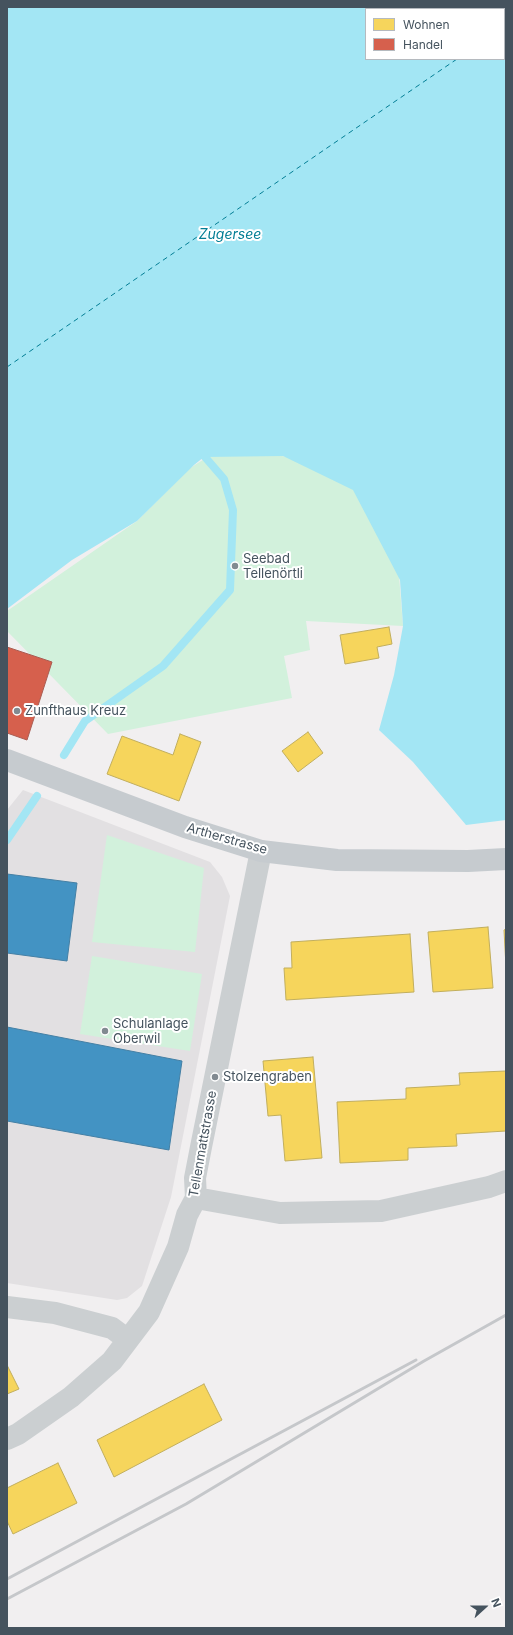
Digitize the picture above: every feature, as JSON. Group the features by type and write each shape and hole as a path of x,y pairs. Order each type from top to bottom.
{"main road":[{"name":"Artherstrasse","path":"7,760 185,827 261,851 337,860 468,861 506,859"}],"street":[{"name":"Tellenmattstrasse","path":"7,1439 18,1434 71,1397 112,1361 149,1312 178,1247 187,1215 196,1198 195,1178 261,851"},
{"path":"196,1198 280,1214 381,1211 489,1187 506,1181"},
{"path":"7,1307 55,1313 112,1328 128,1340"}],"shaded area":[{"name":"Schulanlage Oberwil","path":"23,790 210,862 222,877 230,896 171,1197 142,1286 127,1298 117,1300 7,1283 7,810"}],"green space":[{"name":"Seebad Tellenörtli","path":"225,446 391,475 403,626 306,621 310,650 284,656 292,698 108,734 7,631 7,611 137,521 190,468"},
{"path":"107,835 204,868 195,952 92,942"},
{"path":"92,956 202,974 190,1051 80,1034"}],"water":[{"name":"Zugersee","path":"7,7 506,7 506,820 466,825 413,762 379,730 394,675 403,626 400,580 353,490 283,456 204,457 137,521 72,560 7,609"}],"building: Wohnen":[{"path":"389,627 392,644 377,647 379,658 345,664 340,635"},
{"path":"308,732 323,753 298,772 282,751"},
{"path":"180,734 201,742 179,801 107,774 122,736 173,755"},
{"path":"488,927 493,988 433,992 428,932"},
{"path":"506,929 506,967 504,930"},
{"path":"410,934 414,992 286,1000 284,968 292,968 291,942"},
{"path":"313,1057 322,1158 285,1161 281,1115 268,1116 263,1061"},
{"path":"506,1071 506,1131 456,1134 457,1146 408,1148 408,1160 340,1163 337,1102 406,1099 406,1088 460,1085 459,1073"},
{"path":"7,1365 19,1389 7,1394"},
{"path":"204,1384 222,1420 114,1477 97,1440"},
{"path":"58,1463 77,1503 13,1534 7,1521 7,1488"}],"building: Handel":[{"path":"7,647 52,662 27,740 7,733"}],"building: Schulen":[{"path":"7,874 77,883 67,961 7,953"},
{"path":"7,1027 182,1061 169,1150 7,1121"}],"waterway":[{"path":"64,755 85,721 163,666 230,590 233,510 224,479 205,457"},
{"path":"7,840 37,796"}],"ferry route":[{"path":"7,367 456,60"}],"railway":[{"path":"7,1599 186,1504 424,1361 506,1315"},
{"path":"7,1579 416,1360"}],"place":[{"name":"Seebad Tellenörtli","path":"235,566"},
{"name":"Zunfthaus Kreuz","path":"17,711"},
{"name":"Schulanlage Oberwil","path":"105,1031"},
{"name":"Stolzengraben","path":"215,1077"}]}
